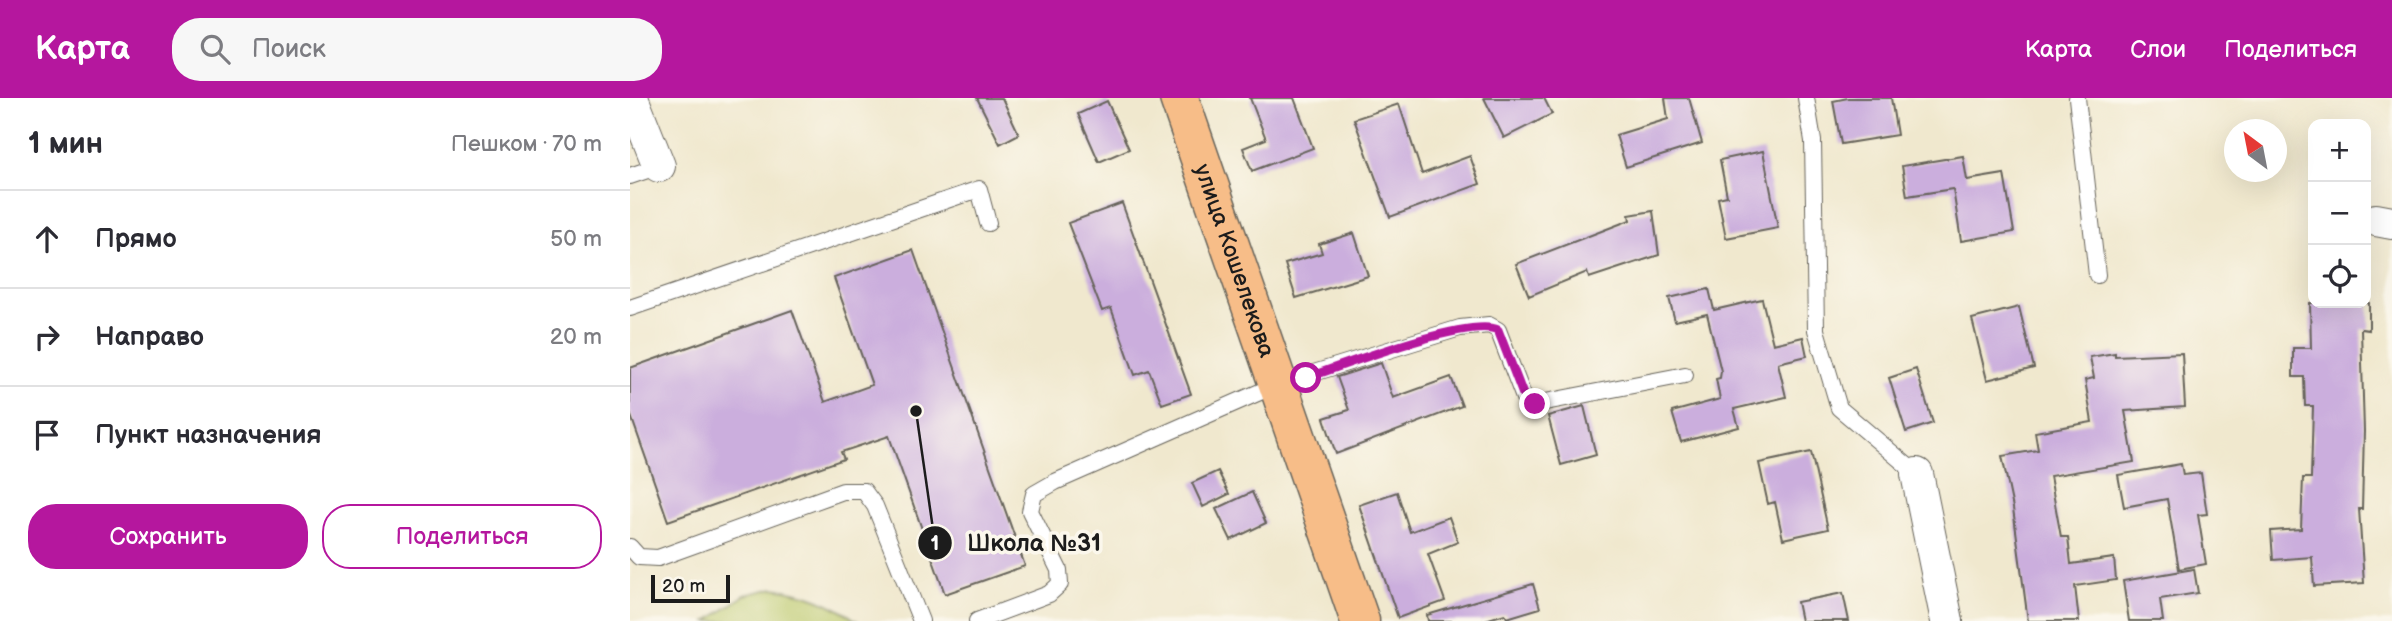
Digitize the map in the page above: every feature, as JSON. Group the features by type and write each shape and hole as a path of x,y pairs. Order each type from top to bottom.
{"main road":[{"name":"улица Кошелекова","path":"1179,98 1360,621"}],"street":[{"path":"632,98 644,171"},
{"path":"1917,474 1947,621"}],"lane":[{"path":"1806,98 1813,141 1816,330 1835,396 1839,408 1917,474"},
{"path":"2077,98 2097,275"},
{"path":"630,308 979,189 988,223"},
{"path":"977,621 1049,594 1060,584 1059,570 1030,511 1034,494 1055,482 1278,384 1460,328 1489,325 1498,330 1524,397 1535,404 1685,375"},
{"path":"630,547 639,557 658,558 843,491 864,491 875,506 921,621"}],"green space":[{"path":"774,588 818,599 857,621 708,621 745,595"}],"building":[{"path":"977,98 1002,98 1019,134 1000,144"},
{"path":"1250,98 1294,98 1313,148 1252,171 1243,148 1266,139"},
{"path":"1484,98 1544,98 1552,114 1504,138"},
{"path":"1665,98 1689,98 1702,143 1626,167 1616,135 1668,119"},
{"path":"1848,98 1891,98 1897,135 1841,144 1833,101"},
{"path":"1107,101 1129,149 1099,162 1078,114"},
{"path":"1399,104 1422,174 1470,156 1480,184 1390,217 1354,119"},
{"path":"1763,151 1778,228 1726,238 1718,198 1727,196 1720,160"},
{"path":"1963,156 1967,180 2004,174 2014,232 1961,241 1953,189 1907,196 1902,166"},
{"path":"1122,203 1191,394 1162,404 1149,370 1135,375 1111,308 1102,311 1068,223"},
{"path":"1653,211 1659,255 1589,278 1587,272 1529,296 1516,264 1630,220 1629,215"},
{"path":"1354,233 1368,276 1296,298 1285,264 1322,253 1319,244"},
{"path":"913,250 1025,566 945,594 889,436 841,452 844,459 668,521 630,413 630,368 792,310 825,402 872,385 834,278"},
{"path":"1709,289 1714,310 1762,299 1773,344 1803,337 1807,356 1778,363 1786,397 1734,409 1739,427 1681,442 1672,412 1720,399 1716,379 1720,378 1721,371 1707,314 1675,321 1669,298"},
{"path":"2019,307 2034,368 1987,380 1972,319"},
{"path":"2310,308 2369,308 2369,330 2361,329 2364,431 2362,509 2359,509 2364,583 2314,586 2312,557 2273,560 2271,531 2301,529 2303,478 2311,478 2313,406 2305,406 2304,377 2293,377 2293,348 2311,348"},
{"path":"2115,353 2115,356 2182,353 2185,407 2125,411 2134,462 2050,476 2061,537 2068,537 2071,564 2114,558 2116,580 2075,586 2079,621 2028,621 2013,508 2002,456 2038,450 2035,432 2092,422 2085,380 2094,378 2090,357"},
{"path":"1381,363 1393,398 1451,377 1462,406 1336,454 1324,418 1349,410 1337,377"},
{"path":"1916,369 1933,423 1906,432 1889,378"},
{"path":"1584,406 1596,455 1561,465 1548,416"},
{"path":"1811,452 1828,529 1783,539 1775,502 1768,504 1759,463"},
{"path":"2181,464 2183,475 2201,473 2207,514 2198,515 2206,564 2179,569 2167,499 2124,507 2118,475"},
{"path":"1218,471 1229,494 1203,507 1192,483"},
{"path":"1252,492 1266,523 1231,540 1216,509"},
{"path":"1397,492 1410,532 1449,517 1458,542 1428,554 1445,601 1398,618 1359,505"},
{"path":"2194,569 2198,593 2160,599 2163,621 2129,621 2123,581"},
{"path":"1533,584 1540,608 1507,618 1505,614 1482,621 1428,621 1427,615"},
{"path":"1843,593 1849,621 1801,621 1797,602"}],"place":[{"name":"Школа №31","path":"916,411"}],"route":[{"path":"1306,378 1460,328 1489,325 1498,330 1524,397 1535,404"}]}
